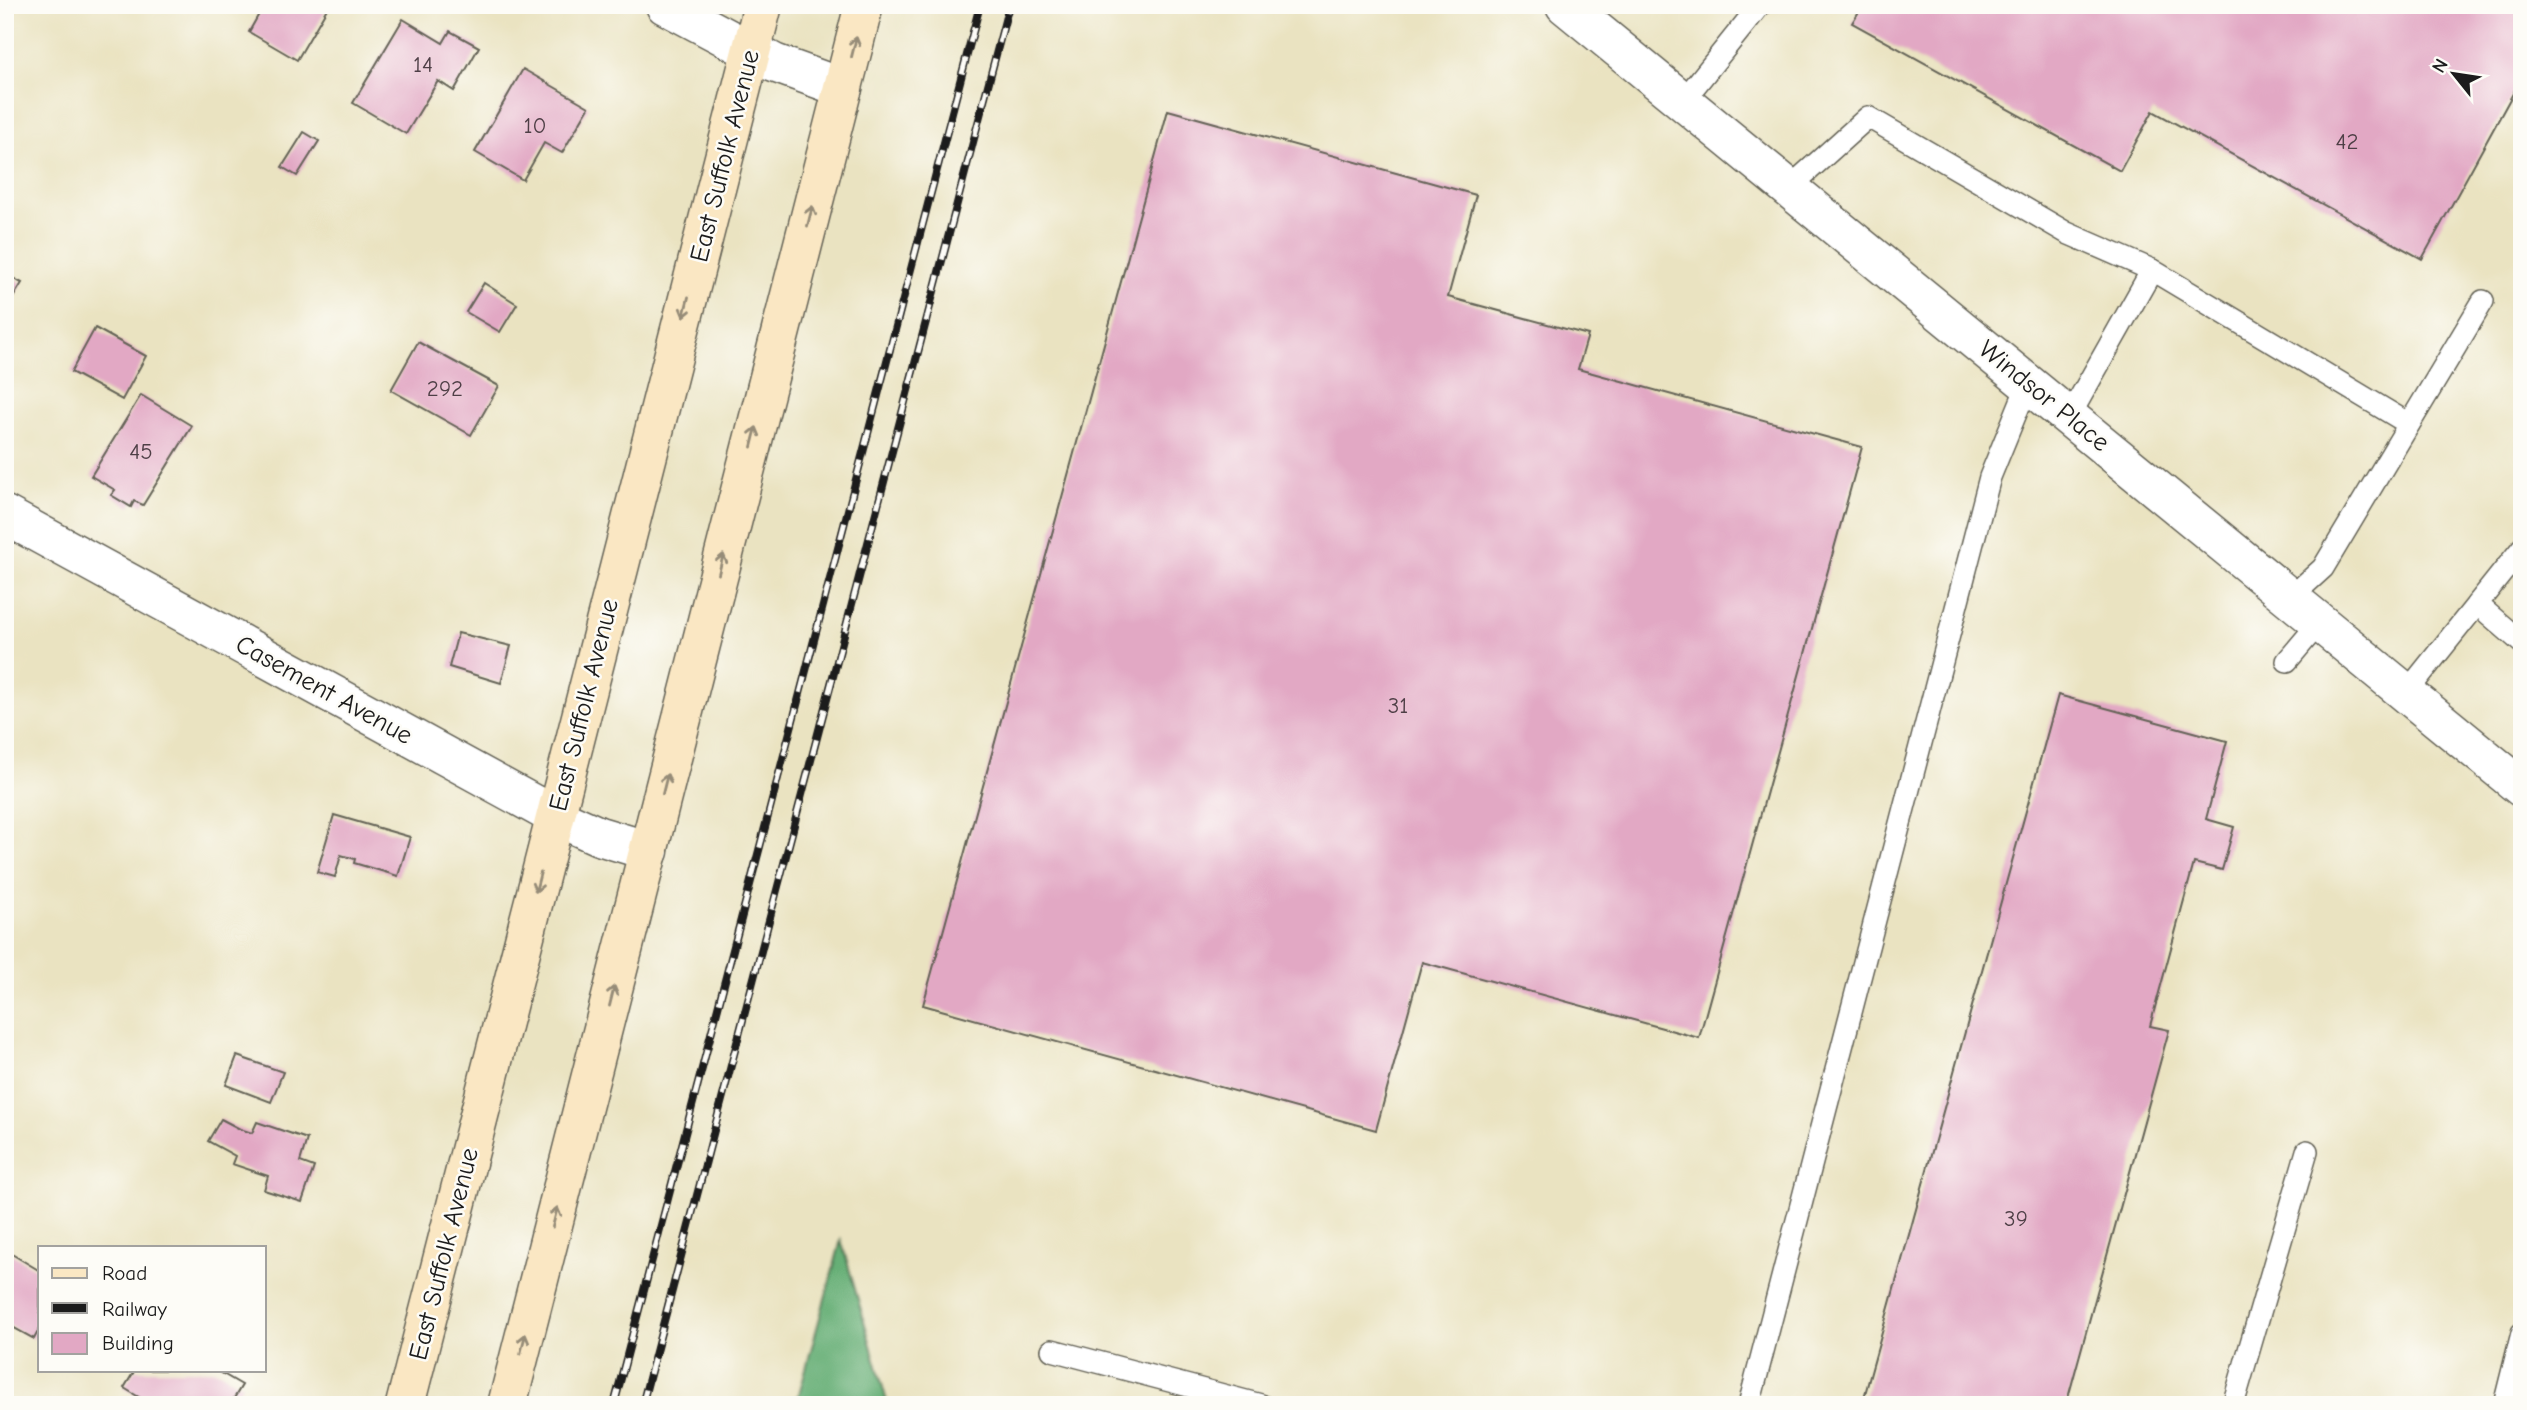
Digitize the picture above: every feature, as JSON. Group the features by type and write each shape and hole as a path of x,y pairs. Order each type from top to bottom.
{"main road":[{"name":"East Suffolk Avenue","path":"405,1405 763,5"},
{"path":"507,1405 864,5"}],"street":[{"path":"665,5 799,74 843,88"},
{"name":"Windsor Place","path":"1565,5 2522,788"},
{"name":"Casement Avenue","path":"5,515 555,816 599,836 649,850"}],"lane":[{"path":"1684,102 1760,5"},
{"path":"1789,188 1868,117 2067,233 2152,270 2409,424"},
{"path":"2068,417 2152,270"},
{"path":"2290,598 2323,568 2483,301"},
{"path":"1749,1405 1990,477 2028,384"},
{"path":"2406,694 2522,548"},
{"path":"2477,604 2522,643"},
{"path":"2287,661 2319,623"},
{"path":"2233,1405 2307,1151"},
{"path":"2504,1405 2522,1333"},
{"path":"1052,1350 1261,1405"}],"green space":[{"path":"841,1240 888,1405 796,1405"}],"building":[{"path":"264,5 329,5 297,60 249,32"},
{"path":"1863,5 2522,5 2522,77 2422,259 2153,111 2120,171 1852,23"},
{"path":"403,19 443,43 450,31 479,47 454,91 438,81 406,134 353,103"},
{"path":"523,69 589,107 562,153 544,143 523,180 475,152"},
{"path":"1168,110 1476,195 1448,297 1588,335 1578,369 1862,447 1699,1038 1422,962 1376,1130 923,1005"},
{"path":"304,132 319,141 297,176 282,167"},
{"path":"5,274 22,283 5,311"},
{"path":"484,283 517,304 500,332 466,312"},
{"path":"95,328 146,356 122,400 71,372"},
{"path":"418,342 499,386 471,435 391,390"},
{"path":"141,395 192,426 143,505 134,501 131,507 111,495 115,490 91,476"},
{"path":"458,633 511,646 501,683 449,667"},
{"path":"2058,695 2227,741 2206,819 2234,827 2222,870 2194,863 2150,1026 2169,1030 2066,1405 1862,1405"},
{"path":"334,815 410,837 398,876 354,863 355,859 341,855 335,877 317,872"},
{"path":"237,1056 283,1072 271,1102 226,1085"},
{"path":"221,1119 252,1133 257,1122 307,1139 300,1162 314,1167 302,1202 264,1190 268,1176 232,1164 235,1156 208,1141"},
{"path":"5,1250 38,1270 38,1332 34,1339 5,1323"},
{"path":"134,1372 219,1372 242,1385 230,1405 152,1405 124,1388"}],"railway":[{"path":"614,1405 980,5"},
{"path":"642,1405 1009,5"}]}
